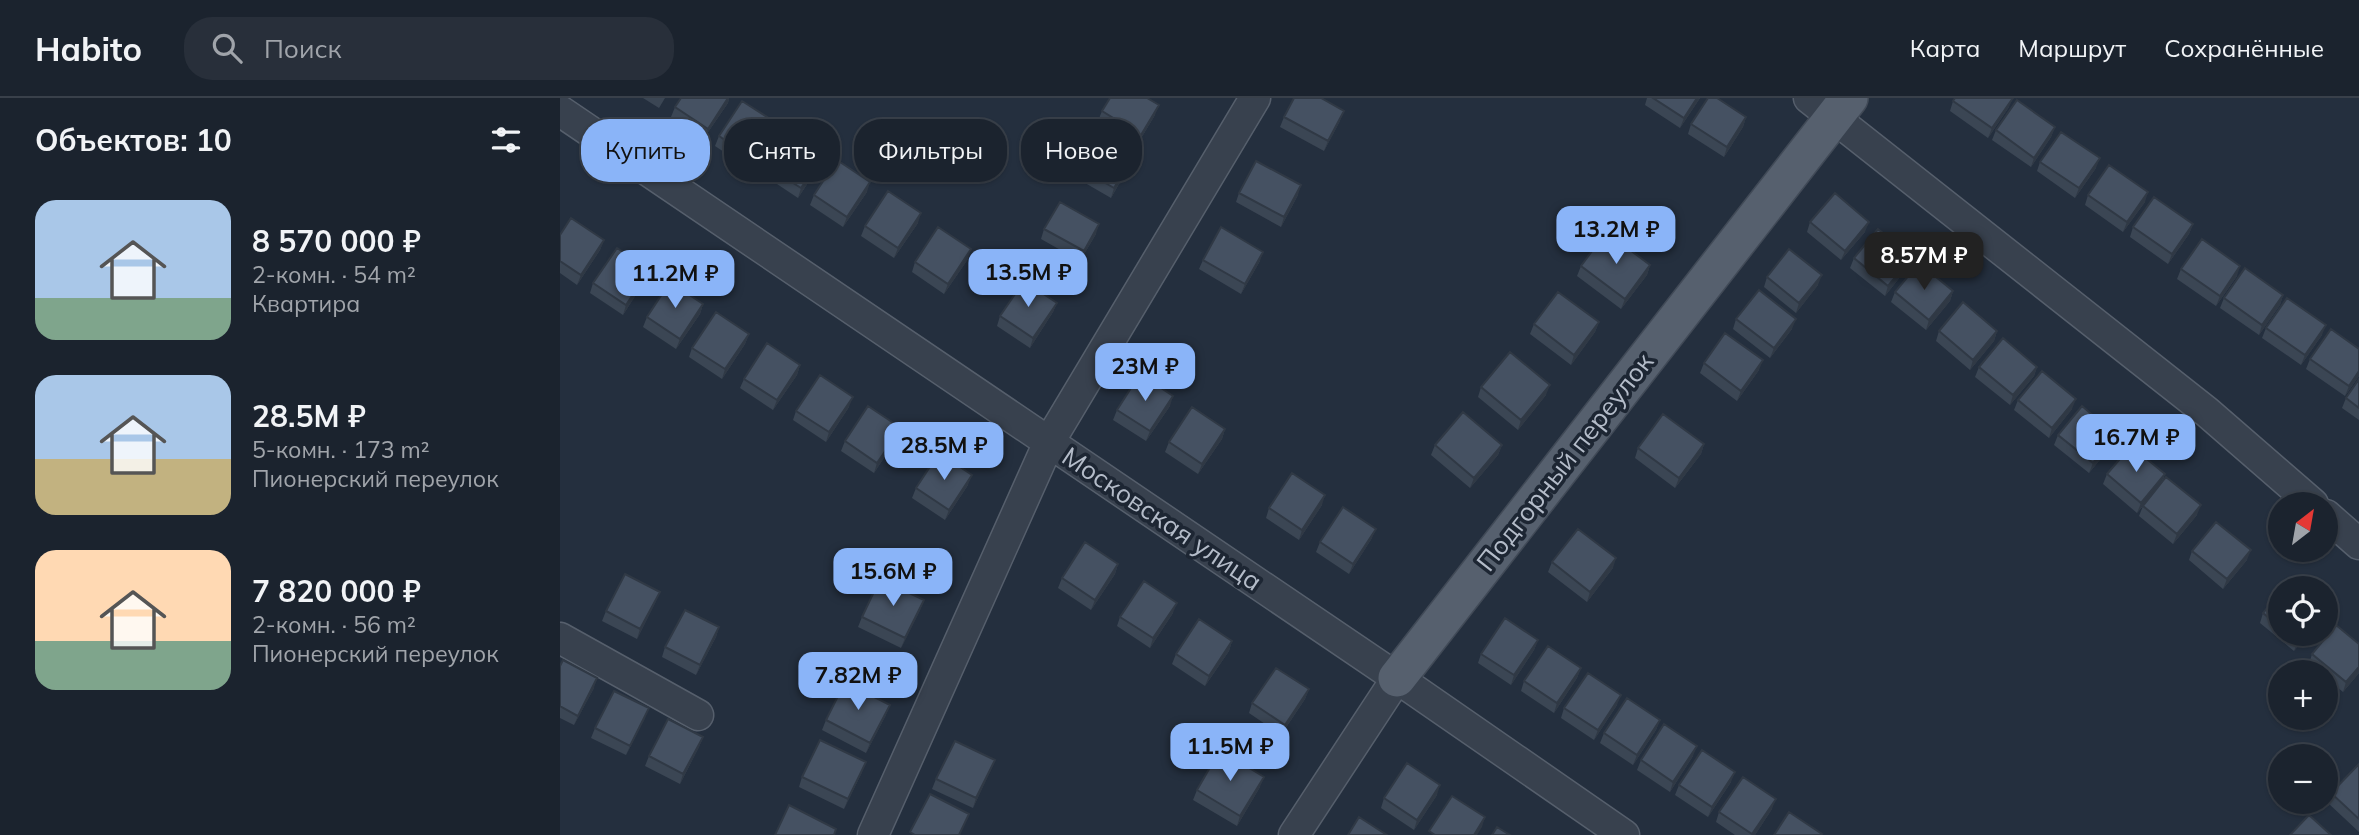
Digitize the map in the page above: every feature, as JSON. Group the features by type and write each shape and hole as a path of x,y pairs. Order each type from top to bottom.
{"main road":[{"name":"Подгорный переулок","path":"1397,678 1831,104"}],"street":[{"path":"873,835 1049,442 1255,98"},
{"path":"1831,104 2207,412 2299,492"},
{"name":"Московская улица","path":"560,111 1624,835"},
{"path":"2338,526 2359,544"},
{"path":"560,638 698,715"},
{"name":"Подгорный переулок","path":"1294,835 1397,678"}],"building":[{"path":"681,98 728,98 710,126 710,119 693,119 675,107"},
{"path":"1110,98 1147,98 1159,105 1142,133 1142,119 1115,119 1102,111"},
{"path":"1294,98 1321,98 1344,111 1328,141 1284,117"},
{"path":"1653,98 1697,98 1684,118"},
{"path":"1708,98 1717,98 1746,117 1727,147 1691,124"},
{"path":"1955,98 2013,98 1992,128 1953,101"},
{"path":"2017,100 2055,127 2034,158 1996,130"},
{"path":"742,101 770,119 730,119"},
{"path":"2061,132 2100,158 2079,188 2040,162"},
{"path":"1256,161 1301,185 1284,217 1239,193"},
{"path":"840,162 854,171 854,182 870,182 847,217 814,195 823,182 840,182"},
{"path":"2109,165 2148,192 2127,222 2088,195"},
{"path":"792,182 805,182 801,188"},
{"path":"1104,182 1118,182 1114,188"},
{"path":"888,191 921,213 898,248 865,226"},
{"path":"1835,193 1869,222 1845,251 1810,222"},
{"path":"2154,197 2193,224 2172,254 2133,227"},
{"path":"1060,202 1099,224 1084,251 1044,229"},
{"path":"571,218 604,240 581,275 560,261 560,235"},
{"path":"938,227 971,249 948,284 915,262"},
{"path":"1221,227 1263,252 1245,284 1203,260"},
{"path":"1878,229 1912,257 1888,286 1854,258"},
{"path":"1606,232 1650,265 1625,299 1581,266"},
{"path":"2202,239 2240,266 2220,296 2181,269"},
{"path":"617,248 650,269 626,305 593,283"},
{"path":"1789,249 1822,275 1799,303 1767,277"},
{"path":"1919,263 1953,291 1929,320 1895,292"},
{"path":"2245,268 2283,295 2262,325 2224,298"},
{"path":"1024,281 1057,303 1033,338 1000,316"},
{"path":"670,282 703,304 680,339 647,317"},
{"path":"1759,290 1796,319 1774,348 1736,319"},
{"path":"1558,292 1599,322 1574,355 1534,324"},
{"path":"2287,298 2326,325 2305,355 2266,328"},
{"path":"1963,302 1997,331 1973,360 1939,331"},
{"path":"716,312 749,334 725,369 692,348"},
{"path":"2331,329 2359,349 2359,371 2349,386 2310,359"},
{"path":"1725,333 1763,360 1741,391 1704,363"},
{"path":"2003,338 2037,367 2013,395 1979,367"},
{"path":"767,343 800,365 777,400 744,379"},
{"path":"1510,352 1550,385 1521,420 1481,387"},
{"path":"2042,371 2076,399 2052,428 2018,400"},
{"path":"1140,374 1173,396 1150,431 1117,410"},
{"path":"820,375 853,397 829,432 796,411"},
{"path":"2359,379 2359,408 2346,398"},
{"path":"868,406 901,428 877,463 845,441"},
{"path":"2082,406 2116,435 2093,463 2058,435"},
{"path":"1192,407 1225,429 1202,464 1169,442"},
{"path":"1463,412 1502,445 1474,478 1435,445"},
{"path":"1663,414 1704,444 1679,478 1638,448"},
{"path":"2131,446 2165,474 2141,503 2107,474"},
{"path":"939,453 972,475 949,510 916,488"},
{"path":"1292,473 1325,495 1302,530 1269,508"},
{"path":"2166,477 2201,505 2177,534 2143,506"},
{"path":"1343,507 1376,529 1353,564 1320,542"},
{"path":"2216,522 2251,550 2227,579 2192,551"},
{"path":"1578,529 1616,558 1590,592 1552,562"},
{"path":"1085,542 1118,564 1095,600 1062,578"},
{"path":"625,574 660,592 640,629 606,611"},
{"path":"880,579 924,600 905,638 862,617"},
{"path":"1144,581 1177,603 1153,638 1120,617"},
{"path":"685,610 719,627 700,665 665,647"},
{"path":"1505,618 1538,640 1514,675 1481,654"},
{"path":"1199,619 1232,641 1209,676 1176,654"},
{"path":"2338,627 2359,644 2359,667 2346,682 2338,675 2338,660 2319,660 2312,654 2319,646 2338,646"},
{"path":"1548,646 1581,668 1557,703 1524,681"},
{"path":"563,660 597,678 578,716 560,706 560,666"},
{"path":"1276,668 1309,689 1285,725 1252,703"},
{"path":"1588,673 1621,695 1598,730 1564,708"},
{"path":"845,682 890,705 870,743 826,720"},
{"path":"614,691 649,708 630,746 595,728"},
{"path":"1627,698 1660,720 1637,755 1604,733"},
{"path":"668,719 703,737 683,774 649,756"},
{"path":"1664,724 1697,746 1673,782 1641,760"},
{"path":"820,740 866,762 848,799 802,777"},
{"path":"955,741 995,760 976,798 936,779"},
{"path":"1220,750 1264,777 1240,816 1197,790"},
{"path":"1702,750 1735,772 1712,807 1679,785"},
{"path":"1407,763 1440,785 1417,820 1384,798"},
{"path":"2359,764 2359,819 2338,800 2338,786"},
{"path":"1743,777 1776,799 1752,834 1719,812"},
{"path":"930,794 969,814 959,835 915,835 910,832"},
{"path":"1452,796 1485,817 1474,835 1435,835 1429,831"},
{"path":"789,805 836,829 834,835 775,835"},
{"path":"1789,812 1822,834 1774,835"},
{"path":"2309,815 2331,835 2290,835"},
{"path":"1359,817 1387,835 1348,835"},
{"path":"1497,827 1510,835 1492,835"}]}
